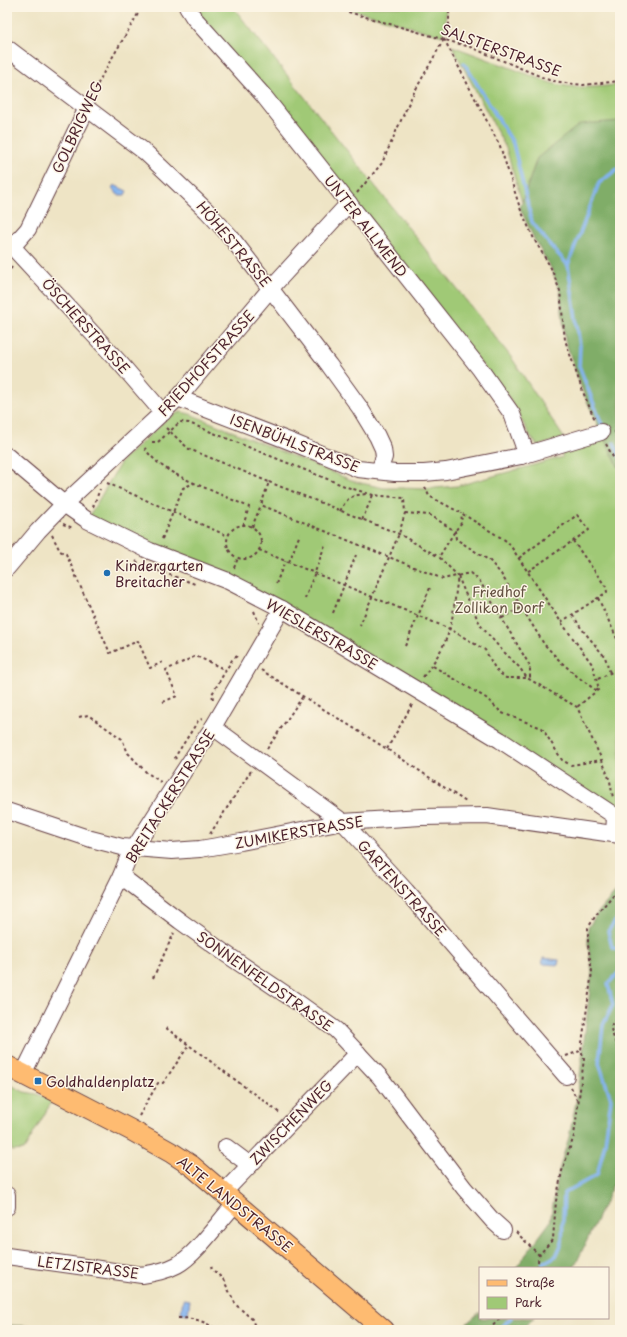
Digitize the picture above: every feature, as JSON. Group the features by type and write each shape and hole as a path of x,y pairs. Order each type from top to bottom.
{"main road":[{"name":"ALTE LANDSTRASSE","path":"15,1070 131,1130 192,1166 384,1330"}],"street":[{"name":"UNTER ALLMEND","path":"186,7 194,18 263,95 480,368 512,414 524,447 521,456"},
{"name":"HÖHESTRASSE","path":"7,48 145,152 179,183 230,236 330,365 378,436 383,449 384,457 379,471"},
{"name":"GOLBRIGWEG","path":"10,244 28,229 88,108"},
{"name":"FRIEDHOFSTRASSE","path":"7,568 54,514 100,477 178,398 271,288 349,203"},
{"name":"ÖSCHERSTRASSE","path":"10,244 120,363 160,416"},
{"name":"ISENBÜHLSTRASSE","path":"178,398 358,469 395,473 446,471 521,456 601,432"},
{"name":"WIESLERSTRASSE","path":"7,456 54,514 87,520 150,551 228,581 282,609 506,744 615,816"},
{"name":"BREITACKERSTRASSE","path":"15,1070 121,876 128,858 183,772 209,722 246,658 282,609"},
{"name":"GARTENSTRASSE","path":"209,722 264,753 343,822 406,891 566,1076"},
{"name":"ZUMIKERSTRASSE","path":"7,812 91,839 122,847 172,851 200,849 343,822 421,817 487,816 617,835"},
{"path":"615,816 617,835"},
{"name":"SONNENFELDSTRASSE","path":"121,876 226,954 336,1030 380,1077 464,1188 493,1221 503,1230"},
{"name":"ZWISCHENWEG","path":"230,1197 250,1165 358,1053"},
{"path":"226,1147 250,1165"},
{"path":"7,1195 7,1207"},
{"name":"LETZISTRASSE","path":"7,1256 142,1275 161,1272 188,1258 230,1197"}],"path":[{"name":"GOLBRIGWEG","path":"88,108 92,96 105,70 142,7"},
{"name":"SALSTERSTRASSE","path":"331,7 470,47 549,80 583,85 620,81"},
{"path":"349,203 382,163 411,98 444,39 449,24 449,7"},
{"path":"444,39 500,146 520,208 534,239 551,268 560,291 565,340 583,392 620,470"},
{"path":"160,416 169,432 189,449 399,534 439,557 458,576 481,626 500,648 519,666 528,679 577,707 602,760 610,782 615,804 615,816"},
{"path":"243,526 249,507 175,475 154,460 145,449 153,441 158,442 180,422 189,423 347,488 367,494 404,498 405,513 399,534 371,596 360,625"},
{"path":"424,473 425,488 429,496 461,513 508,542 561,622 592,664 600,689 577,707"},
{"path":"163,662 150,668 138,642 110,653 66,554 60,551 49,529 54,514 64,525 82,530 87,520 100,477 173,513 228,536"},
{"path":"252,527 269,482"},
{"path":"162,539 183,488 194,483"},
{"path":"340,511 347,500 354,496 367,494"},
{"path":"362,520 373,495"},
{"path":"261,505 443,579 470,574 479,580 530,666 528,679"},
{"path":"405,513 430,515 455,531"},
{"path":"439,557 462,522 461,513"},
{"path":"519,559 577,515 589,530 527,572"},
{"path":"238,527 252,527 258,532 260,537 261,543 259,550 251,558 238,558 232,554 228,548 228,536 232,530 238,527"},
{"path":"455,531 456,539 490,561 501,574 544,644 578,677 598,691"},
{"path":"289,562 300,534"},
{"path":"561,622 607,592 606,587 573,541"},
{"path":"304,599 325,545"},
{"path":"259,550 450,629 485,650 496,670 506,678 528,679"},
{"path":"333,613 356,555"},
{"path":"135,559 140,564 199,586"},
{"path":"276,584 285,561"},
{"path":"387,749 418,690 423,676 433,666 447,638 450,629 458,576"},
{"path":"405,646 430,588"},
{"path":"598,598 620,645"},
{"path":"252,605 260,628"},
{"path":"502,618 521,608"},
{"path":"573,615 581,628 605,657 610,673"},
{"path":"163,702 177,696 166,670 196,656 226,670"},
{"path":"213,704 212,694 232,660 246,658 387,749 468,804"},
{"path":"433,666 486,698 502,713 542,728 562,760 571,765 602,760"},
{"path":"598,680 620,668"},
{"path":"200,849 303,696"},
{"path":"79,717 88,714 122,739 128,753 146,772 172,789"},
{"path":"183,772 175,757 198,721 209,722"},
{"path":"153,978 180,921"},
{"path":"620,1014 612,1024 611,1029 620,1057"},
{"path":"166,1028 292,1122"},
{"path":"131,1130 158,1083 163,1083 189,1046"},
{"path":"503,1230 518,1233 540,1255 537,1267"},
{"path":"211,1266 212,1269 223,1279 236,1305 252,1319 256,1330"},
{"path":"178,1318 191,1318 207,1323 218,1330"},
{"path":"489,1330 499,1319"}],"green space":[{"path":"194,7 233,7 511,357 564,438 538,446 531,437 509,398"},
{"path":"343,7 446,7 445,29 442,36"},
{"path":"452,46 559,85 585,87 620,84 620,121 537,158 522,202 506,148"},
{"path":"620,121 620,470 583,392 565,340 560,291 551,268 534,239 520,208 537,158 580,124"},
{"name":"Friedhof Zollikon Dorf","path":"181,412 190,414 356,482 384,488 425,489 457,486 563,457 556,446 601,432 620,470 620,835 615,816 282,609 87,520 121,462 169,417"},
{"path":"620,887 620,1086 617,1090 620,1092 620,1170 574,1267 517,1267 550,1222 559,1170 569,1137 578,1092 592,972 588,945 588,928 596,915"},
{"name":"Goldhaldenplatz","path":"7,1083 24,1092 37,1094 52,1101 24,1150 12,1151 7,1122"},
{"path":"479,1313 479,1319 533,1319 520,1330 459,1330"},
{"path":"7,1325 93,1330 7,1330"}],"water":[{"path":"114,185 127,191 125,195 118,195 112,188"},
{"path":"543,958 559,960 558,965 542,964"},
{"path":"183,1299 190,1300 188,1314 181,1313"}],"waterway":[{"path":"464,63 513,143 532,222 568,265"},
{"path":"602,425 579,366 580,346 568,265 599,183 620,167"},
{"path":"614,443 620,457"},
{"path":"620,915 608,931 612,947 620,950"},
{"path":"542,1267 543,1263 556,1256 562,1243 564,1193 597,1175 605,1143 611,1099 599,1063 603,1025 613,1005 608,984 620,971"},
{"path":"498,1330 510,1319"}],"place":[{"name":"Kindergarten Breitacher","path":"107,573"},
{"name":"Goldhaldenplatz","path":"38,1081"}]}
